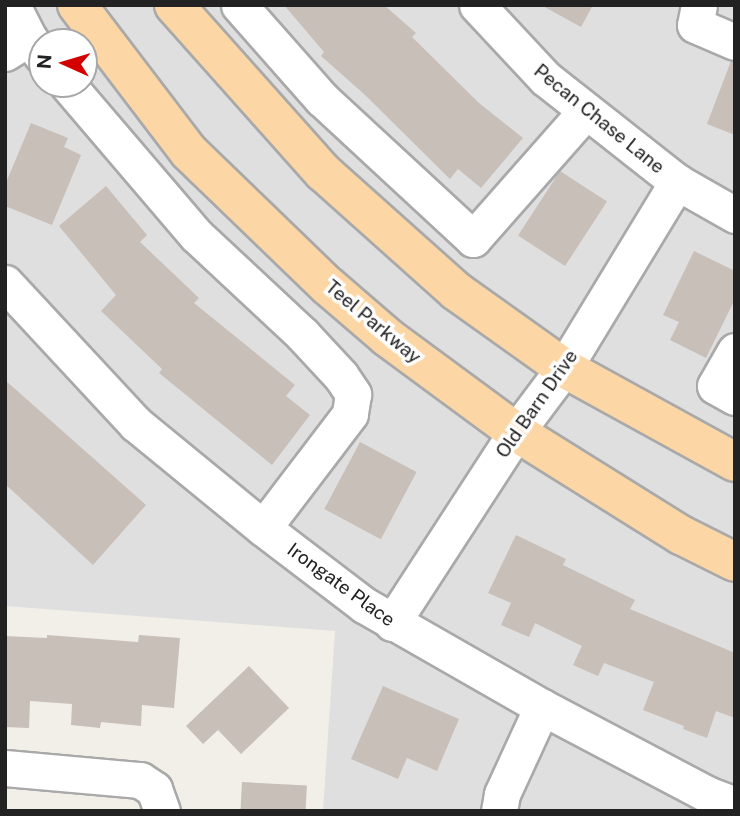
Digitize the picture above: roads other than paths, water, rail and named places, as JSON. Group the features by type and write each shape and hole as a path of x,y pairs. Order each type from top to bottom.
{"main road":[{"name":"Teel Parkway","path":"77,5 189,152 387,337 516,432 681,536 735,562"},
{"path":"174,5 323,172 456,291 564,368 735,462"}],"street":[{"path":"12,5 25,49"},
{"path":"239,5 322,99 472,239 586,111"},
{"name":"Pecan Chase Lane","path":"477,5 545,78 677,182 735,215"},
{"path":"699,5 695,25 735,42"},
{"path":"78,98 197,236 302,334 341,376 353,394 351,414 262,528"},
{"name":"Old Barn Drive","path":"392,623 516,432 564,368 677,182"},
{"name":"Irongate Place","path":"6,283 136,424 262,528 392,623 542,707 684,797 735,805"},
{"path":"735,351 715,386 735,397"},
{"path":"499,811 502,794 542,707"},
{"path":"5,768 140,780 154,789 162,811"}]}
